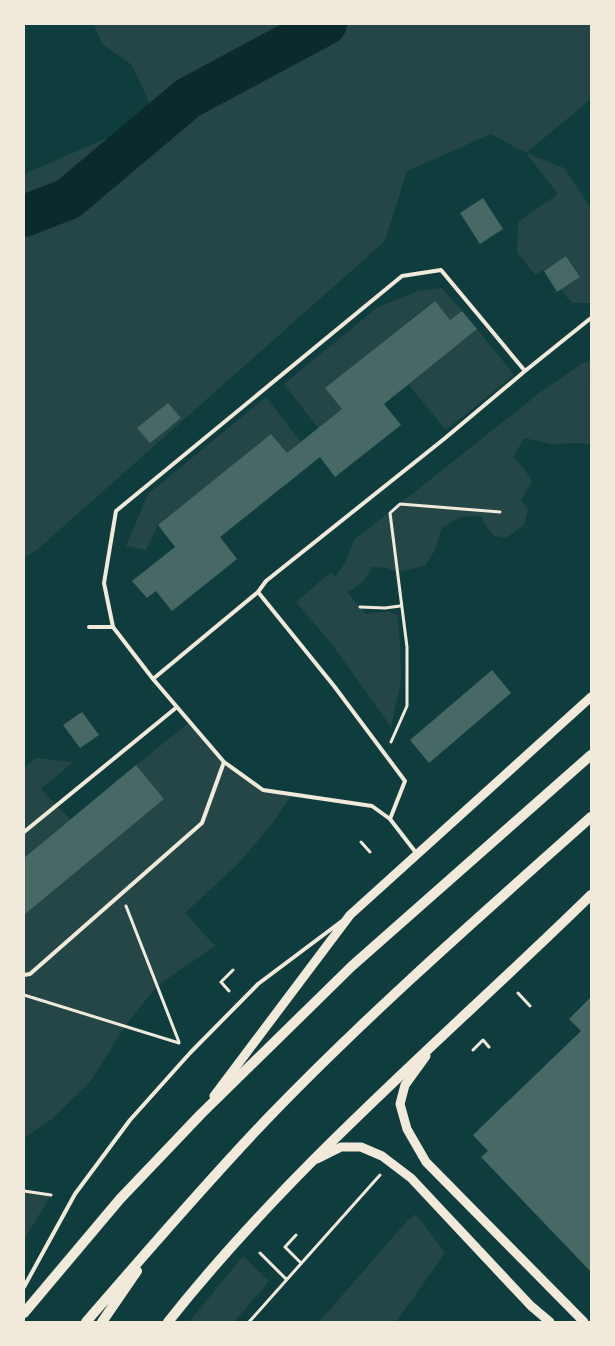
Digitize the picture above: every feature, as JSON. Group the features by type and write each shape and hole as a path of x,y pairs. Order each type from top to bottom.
{"main road":[{"path":"24,1314 120,1199 201,1114 352,966 591,755"},
{"path":"86,1322 268,1119 387,1001 589,819"},
{"path":"168,1322 198,1284 312,1162 436,1041 591,895"},
{"path":"102,1322 163,1234"}],"street":[{"path":"201,1114 350,915 591,697"},
{"path":"436,1041 405,1085 400,1104 407,1129 426,1162 584,1322"},
{"path":"312,1162 341,1147 361,1147 382,1156 410,1178 532,1306 550,1322"},
{"path":"532,1306 541,1322"}],"lane":[{"path":"417,854 390,819 372,806 263,790 224,762 153,679 113,626 104,583 116,511 402,276 441,270 525,371"},
{"path":"153,679 258,592 266,581 444,439 591,318"},
{"path":"258,592 334,686 404,781 390,819"},
{"path":"89,627 113,626"},
{"path":"24,832 177,707"},
{"path":"24,975 30,974 202,823 224,762"},
{"path":"24,1287 75,1194 130,1120 190,1053 258,984 350,915"}],"path":[{"path":"383,752 394,739 407,706 407,647 400,606 390,513 400,504 500,512"},
{"path":"360,607 386,608 400,606"},
{"path":"361,842 370,852"},
{"path":"24,995 179,1043 121,894"},
{"path":"229,991 220,982 233,970"},
{"path":"518,993 530,1006"},
{"path":"472,1050 483,1040 489,1047"},
{"path":"249,1322 380,1175 387,1181"},
{"path":"24,1191 51,1195"},
{"path":"296,1235 284,1247 301,1263"},
{"path":"260,1253 286,1279"}],"shaded area":[{"path":"94,24 591,24 591,99 526,153 491,134 407,171 385,241 38,549 24,558 24,174 156,117 132,65 102,44"},
{"path":"526,153 564,168 591,209 591,303 572,303 561,290 580,277 567,256 535,275 517,252 518,222 558,194"},
{"path":"442,288 462,311 450,320 434,301 326,388 342,409 318,428 284,384 378,307 418,291"},
{"path":"477,329 514,375 446,430 408,384"},
{"path":"591,353 591,373 589,374 591,379 591,445 580,443 551,444 524,438 513,458 523,467 532,481 521,501 528,509 524,525 506,538 494,536 481,516 460,517 442,528 435,550 425,566 396,572 387,568 372,567 362,582 347,592 366,614 388,611 397,615 401,680 391,727 331,643 296,602 331,572 335,577 345,563 354,540 542,391 583,363 589,362"},
{"path":"266,397 301,442 288,455 271,434 158,525 146,550 126,546 148,494"},
{"path":"190,722 224,762 263,790 292,794 272,824 237,865 185,913 215,946 157,986 125,1026 91,1081 52,1119 24,1138 24,915 164,799 136,765"},
{"path":"36,758 73,762 41,789 70,819 24,858 24,768"},
{"path":"24,1191 51,1195 24,1240"},
{"path":"416,1214 445,1253 396,1322 319,1322 408,1220"},
{"path":"243,1256 269,1281 234,1322 189,1322"}],"building":[{"path":"483,198 503,229 480,244 460,213"},
{"path":"566,256 580,277 557,292 544,271"},
{"path":"435,301 450,320 462,311 477,329 384,404 401,425 335,477 320,457 220,537 237,559 172,611 156,591 147,598 132,581 175,547 158,525 271,434 287,453 342,409 325,388"},
{"path":"168,403 181,418 150,443 137,428"},
{"path":"492,670 511,693 429,763 410,740"},
{"path":"82,712 99,735 80,748 63,725"},
{"path":"136,765 164,799 24,915 24,858"},
{"path":"591,997 591,1272 481,1157 488,1151 473,1135 581,1031 569,1019"}],"waterway":[{"path":"24,216 68,199 188,98 326,24"}]}
